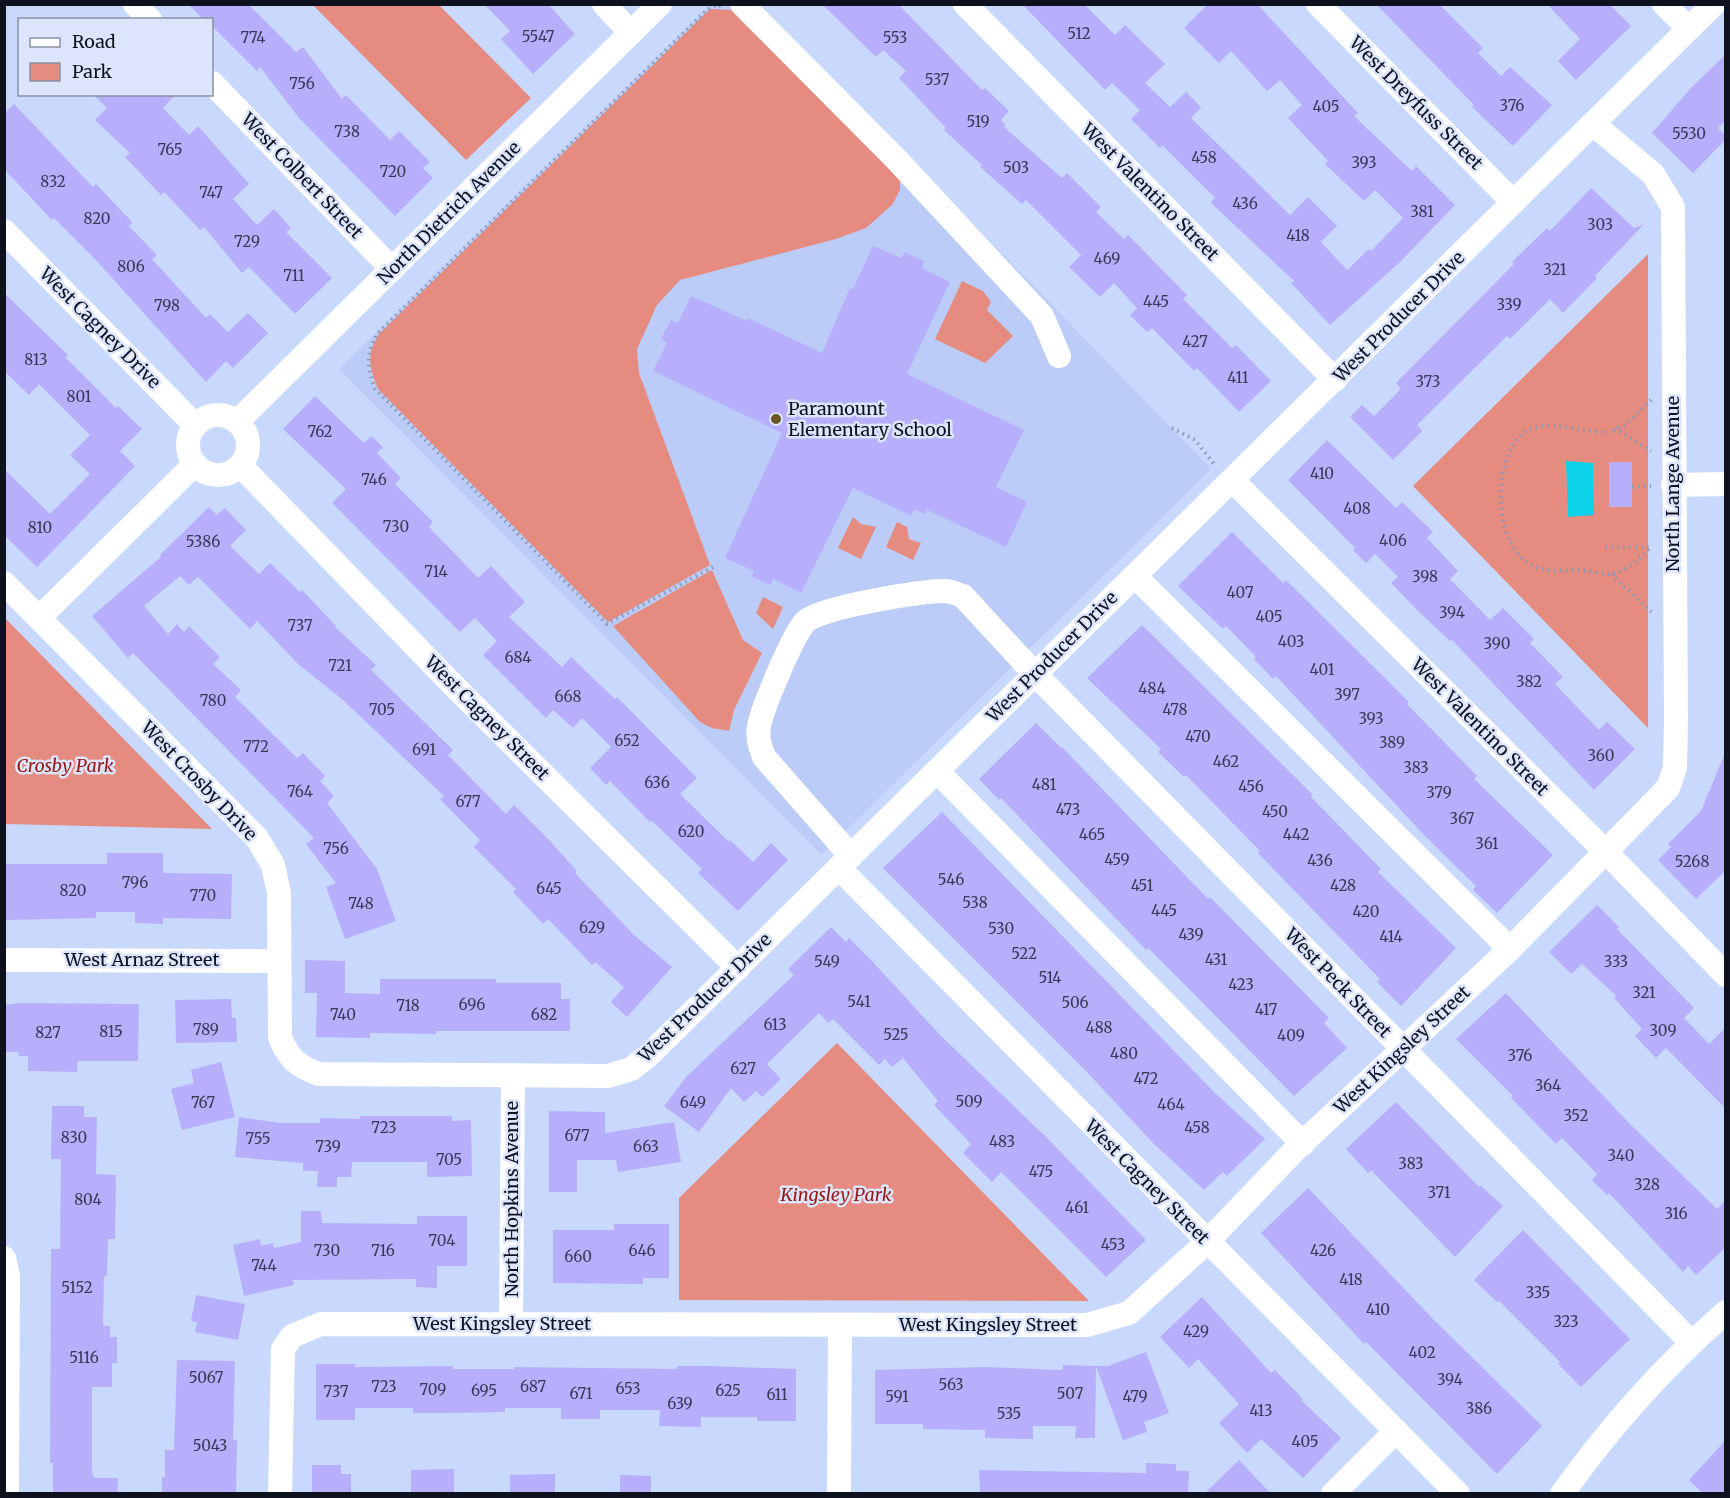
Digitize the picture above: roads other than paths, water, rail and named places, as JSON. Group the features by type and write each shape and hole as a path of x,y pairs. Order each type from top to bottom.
{"street":[{"path":"135,4 148,18"},
{"path":"604,4 631,33"},
{"name":"North Dietrich Avenue","path":"237,422 660,4"},
{"path":"742,4 897,160 1042,316 1059,356"},
{"name":"West Valentino Street","path":"965,4 1335,380"},
{"name":"West Dreyfuss Street","path":"1318,4 1513,202"},
{"path":"1664,4 1689,29"},
{"name":"West Producer Drive","path":"294,1062 319,1074 608,1076 631,1069 649,1055 738,968 1714,4"},
{"name":"West Colbert Street","path":"213,84 392,268"},
{"name":"North Lange Avenue","path":"1593,124 1653,174 1673,207 1662,486 1675,768 1668,788 1605,850"},
{"name":"West Cagney Drive","path":"4,231 195,425"},
{"path":"216,415 237,422 246,432 249,444 247,456 241,466 231,473 219,476 208,474 195,464 188,447 189,435 195,425 205,418 216,415"},
{"path":"39,618 195,464"},
{"name":"West Cagney Street","path":"241,466 454,686 738,968"},
{"name":"West Valentino Street","path":"1232,480 1605,850 1725,975"},
{"path":"1662,486 1725,484"},
{"path":"1134,576 1510,950"},
{"name":"West Crosby Drive","path":"4,583 257,838 273,865 279,893 280,1037 285,1051 294,1062"},
{"name":"West Cagney Street","path":"988,620 963,596 948,591 826,611 807,620 797,634 763,714 758,742 764,757 845,862 1207,1242 1458,1494"},
{"name":"West Peck Street","path":"988,620 1035,674 1691,1342"},
{"path":"937,771 1303,1144"},
{"name":"West Kingsley Street","path":"280,1494 283,1349 292,1336 321,1324 1087,1325 1129,1313 1207,1242 1402,1048 1510,950 1605,850"},
{"name":"West Arnaz Street","path":"4,960 279,961"},
{"name":"North Hopkins Avenue","path":"511,1324 513,1075"},
{"path":"4,1258 8,1276 7,1494"},
{"path":"1562,1494 1623,1418 1691,1342 1725,1312"},
{"path":"839,1494 840,1325"},
{"path":"1333,1494 1396,1431"}],"water":[{"path":"1566,461 1593,463 1594,515 1568,517"}],"place":[{"name":"Paramount Elementary School","path":"776,419"}],"park label":[{"name":"Crosby Park","path":"65,766"},
{"name":"Kingsley Park","path":"836,1195"}]}
